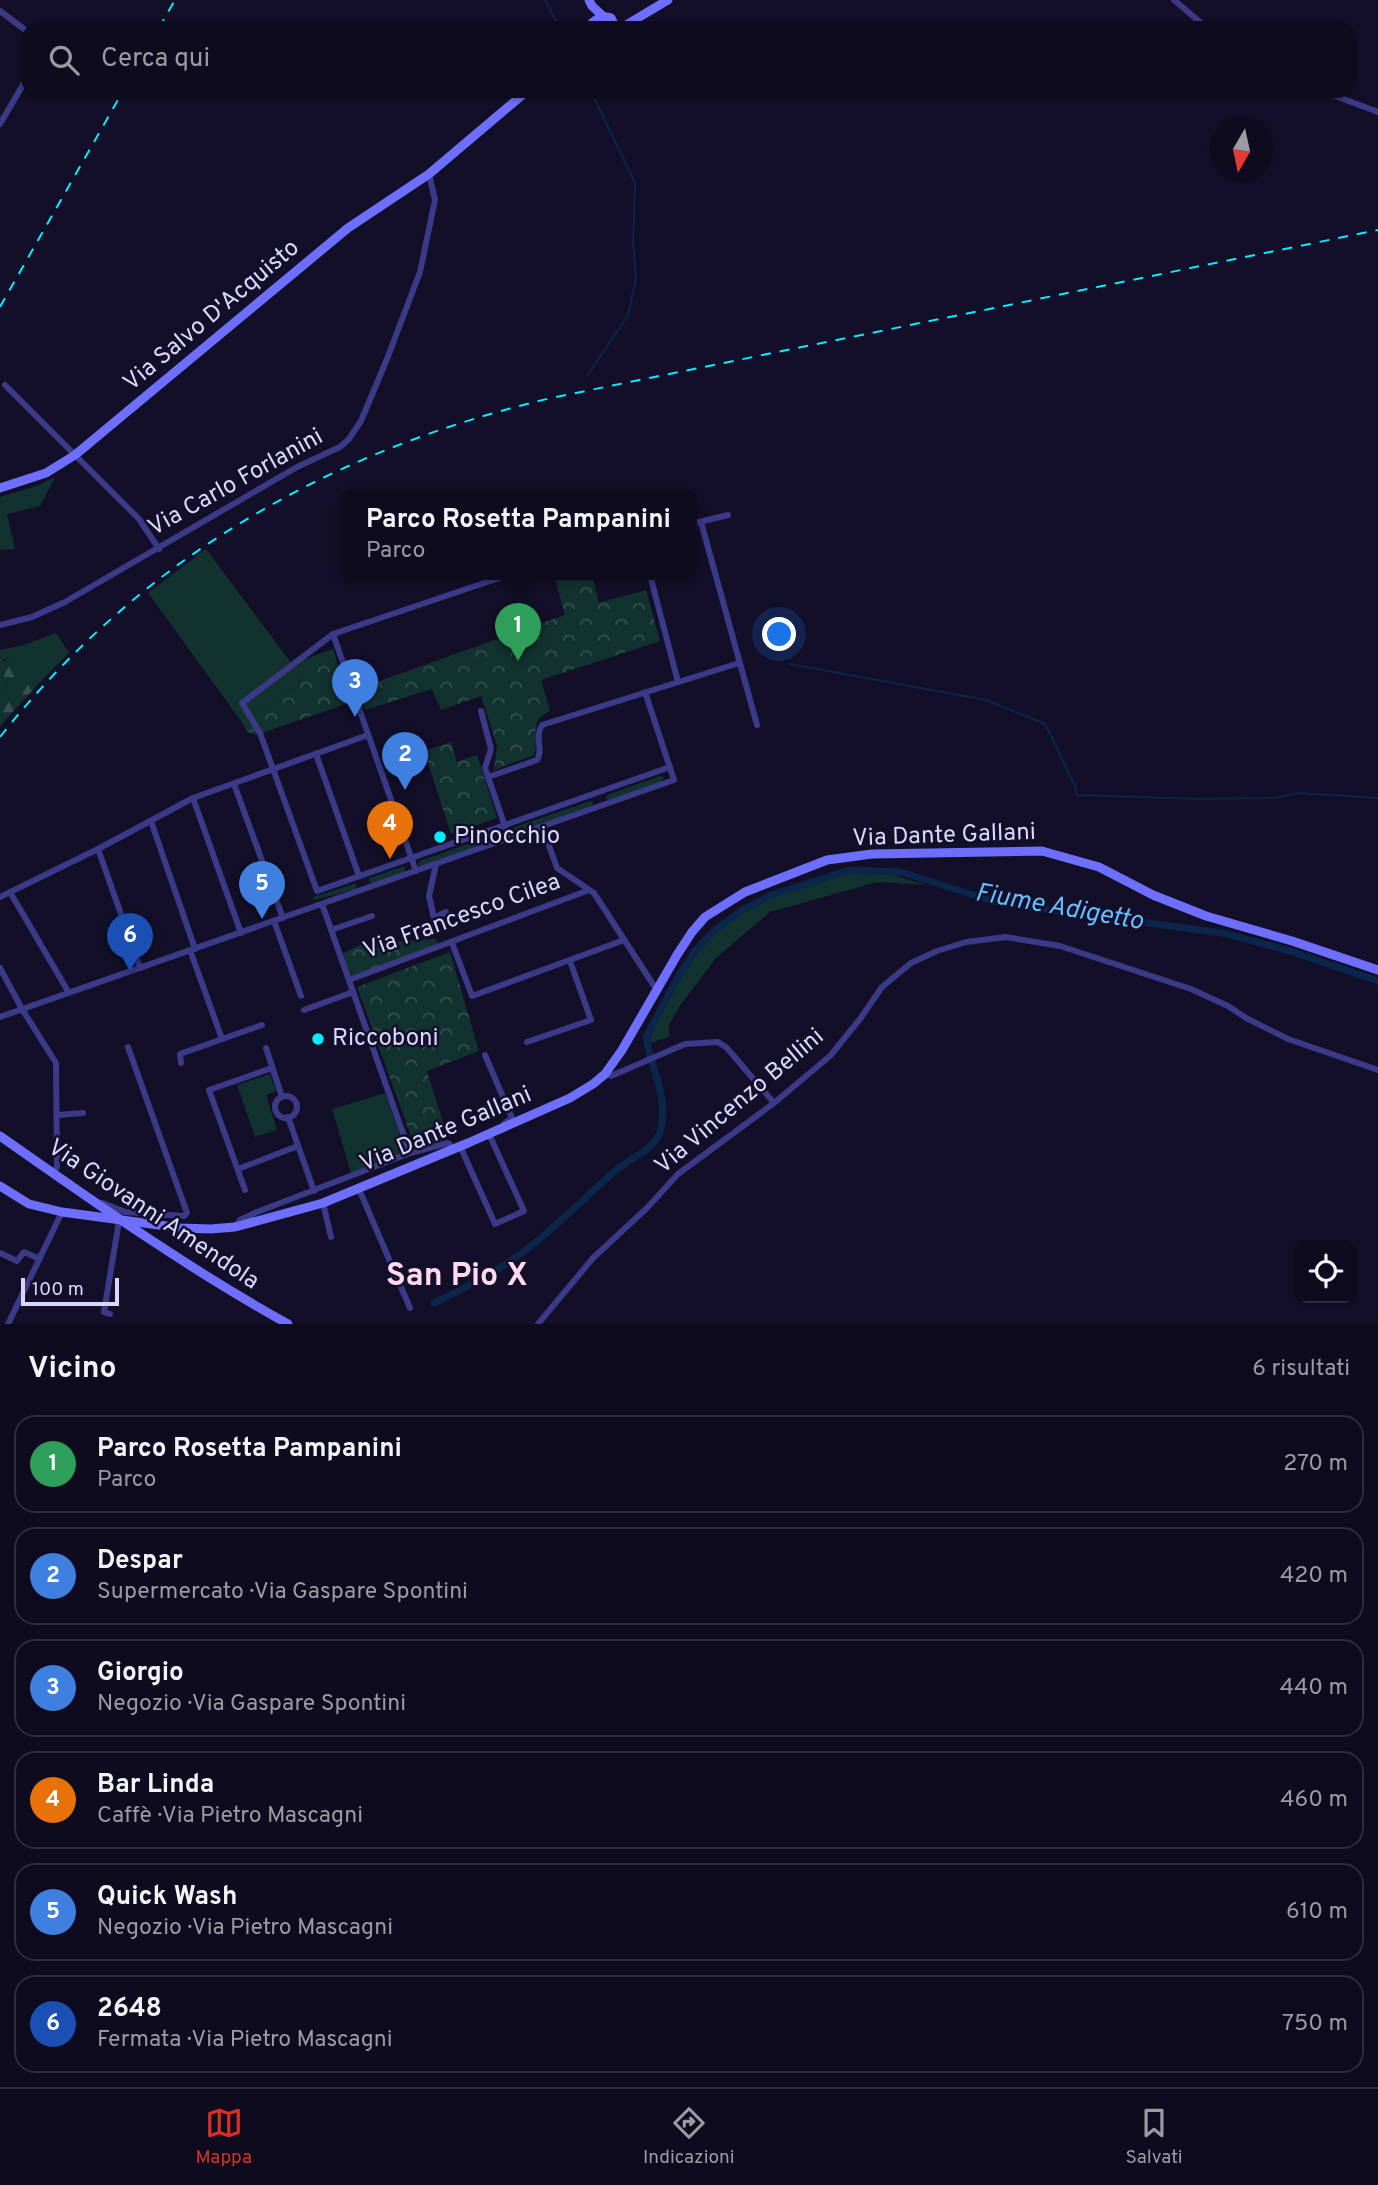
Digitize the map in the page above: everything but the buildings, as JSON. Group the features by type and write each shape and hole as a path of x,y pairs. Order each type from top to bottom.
{"street":[{"path":"632,21 668,0"},
{"path":"1174,0 1200,21"},
{"path":"590,3 612,21"},
{"path":"589,21 590,3"},
{"path":"0,11 21,27"},
{"path":"600,21 608,17 636,19"},
{"path":"0,124 21,88"},
{"name":"Via Salvo D'Acquisto","path":"0,488 46,474 75,455 348,228 445,162 518,98"},
{"path":"1341,98 1378,112"},
{"name":"Via Carlo Forlanini","path":"0,625 32,617 65,603 297,467 340,447 354,433 387,359 419,272 435,200 429,174"},
{"path":"5,385 139,519 159,549"},
{"path":"697,523 728,515"},
{"path":"701,522 757,725"},
{"path":"493,580 333,634 242,703 260,733 317,891 670,768"},
{"path":"651,580 678,682"},
{"path":"333,634 416,871"},
{"path":"488,777 537,760 540,755 539,730 542,726 739,663"},
{"path":"0,1017 674,780 645,692"},
{"path":"481,711 491,749 485,768 509,838"},
{"path":"0,897 193,798 368,735"},
{"path":"316,754 362,875 359,891"},
{"path":"234,784 283,918"},
{"path":"598,793 602,805"},
{"path":"193,798 241,933"},
{"path":"151,821 222,1039"},
{"path":"542,826 556,868 594,893 656,989"},
{"path":"98,849 140,968"},
{"name":"Via Dante Gallani","path":"0,1186 29,1204 62,1212 119,1221 209,1229 235,1227 323,1203 359,1189 582,1091 605,1074 692,932 705,917 745,892 827,860 929,851 1042,851 1068,856 1099,867 1153,895 1206,916 1378,970"},
{"path":"436,864 429,896 434,918 446,912"},
{"name":"Via Francesco Cilea","path":"349,980 589,890"},
{"path":"10,892 69,993"},
{"path":"322,904 410,1153"},
{"path":"331,930 372,915"},
{"path":"274,921 301,996"},
{"name":"Via Vincenzo Bellini","path":"538,1324 593,1258 647,1208 678,1174 774,1103 830,1056 882,987 911,963 966,942 1006,937 1060,946 1191,989 1288,1039 1378,1070"},
{"path":"452,943 472,996 624,940"},
{"path":"527,1042 590,1020 570,961"},
{"path":"0,968 56,1063 57,1167 53,1173"},
{"path":"304,1010 354,992"},
{"path":"181,1063 180,1054 262,1025"},
{"path":"605,1074 611,1076 685,1044 718,1042 727,1048 774,1103"},
{"path":"99,1205 103,1203 125,1212 184,1216 187,1213 128,1047"},
{"path":"266,1048 282,1097"},
{"path":"235,1227 240,1220 257,1212 410,1153 449,1143 458,1147 495,1224 524,1211 489,1134 512,1118 485,1055"},
{"path":"245,1190 209,1090 272,1068"},
{"path":"282,1097 292,1097 297,1103 295,1114 289,1117 276,1112 276,1101 282,1097"},
{"path":"58,1115 83,1113"},
{"path":"289,1117 314,1191"},
{"name":"Via Giovanni Amendola","path":"0,1136 119,1221 211,1281 288,1324"},
{"path":"238,1169 298,1146"},
{"path":"359,1189 411,1308"},
{"path":"323,1203 331,1237"},
{"path":"8,1324 62,1212"},
{"path":"110,1314 104,1312 119,1221"},
{"path":"0,1253 17,1261 24,1252 40,1259"}],"green space":[{"path":"55,477 40,506 7,514 15,549 0,550 0,497"},
{"path":"206,549 292,664 301,684 241,721 148,593"},
{"path":"555,580 593,580 599,603 646,590 660,641 541,680 550,711 543,715 536,725 534,755 494,770 497,746 481,696 441,710 432,689 365,710 357,689 565,615"},
{"path":"56,633 69,653 43,679 10,656 3,660 5,688 0,697 0,650"},
{"path":"333,649 349,703 256,735 247,732 241,721 301,684 292,664"},
{"path":"10,656 43,679 0,726 0,697 6,685 1,664"},
{"path":"451,742 457,762 477,755 497,818 451,834 424,751"},
{"path":"660,776 664,777 662,782 606,799 607,795"},
{"path":"593,801 592,806 517,833 513,831 515,827"},
{"path":"496,836 495,840 418,865 420,861"},
{"path":"405,866 405,872 369,882 369,878"},
{"path":"862,868 874,869 926,885 877,882 770,912 716,958 681,1004 669,1025 669,1037 650,1043 657,1020 680,974 697,949 727,917 782,890"},
{"path":"357,884 356,889 314,900 313,897"},
{"path":"436,939 439,944 351,977 342,954 362,944"},
{"path":"450,952 479,1051 427,1071 448,1138 416,1150 357,987"},
{"path":"270,1074 276,1091 266,1095 277,1130 255,1137 237,1085"},
{"path":"385,1093 407,1154 352,1176 332,1109"}],"waterway":[{"path":"545,0 556,21"},
{"path":"587,376 628,315 636,279 633,242 635,183 594,98"},
{"path":"790,664 986,700 1045,724 1077,795 1201,799 1275,798 1299,793 1378,798"},
{"name":"Fiume Adigetto","path":"434,1303 491,1273 523,1252 616,1170 653,1144 660,1132 663,1108 646,1037 695,951 716,929 742,910 771,895 850,870 901,872 999,903 1223,933 1290,951 1378,981"}],"railway":[{"path":"163,21 175,0"},
{"path":"0,307 119,98"},
{"path":"0,737 55,673 115,615 179,564 246,520 317,481 392,448 470,420 551,398 1378,230"}],"place":[{"name":"Parco Rosetta Pampanini","path":"518,661"},
{"name":"Giorgio","path":"355,717"},
{"name":"Despar","path":"405,790"},
{"name":"Pinocchio","path":"440,837"},
{"name":"Bar Linda","path":"390,859"},
{"name":"Quick Wash","path":"262,919"},
{"name":"2648","path":"130,971"},
{"name":"Riccoboni","path":"318,1039"}],"district":[{"name":"San Pio X","path":"457,1277"}]}
